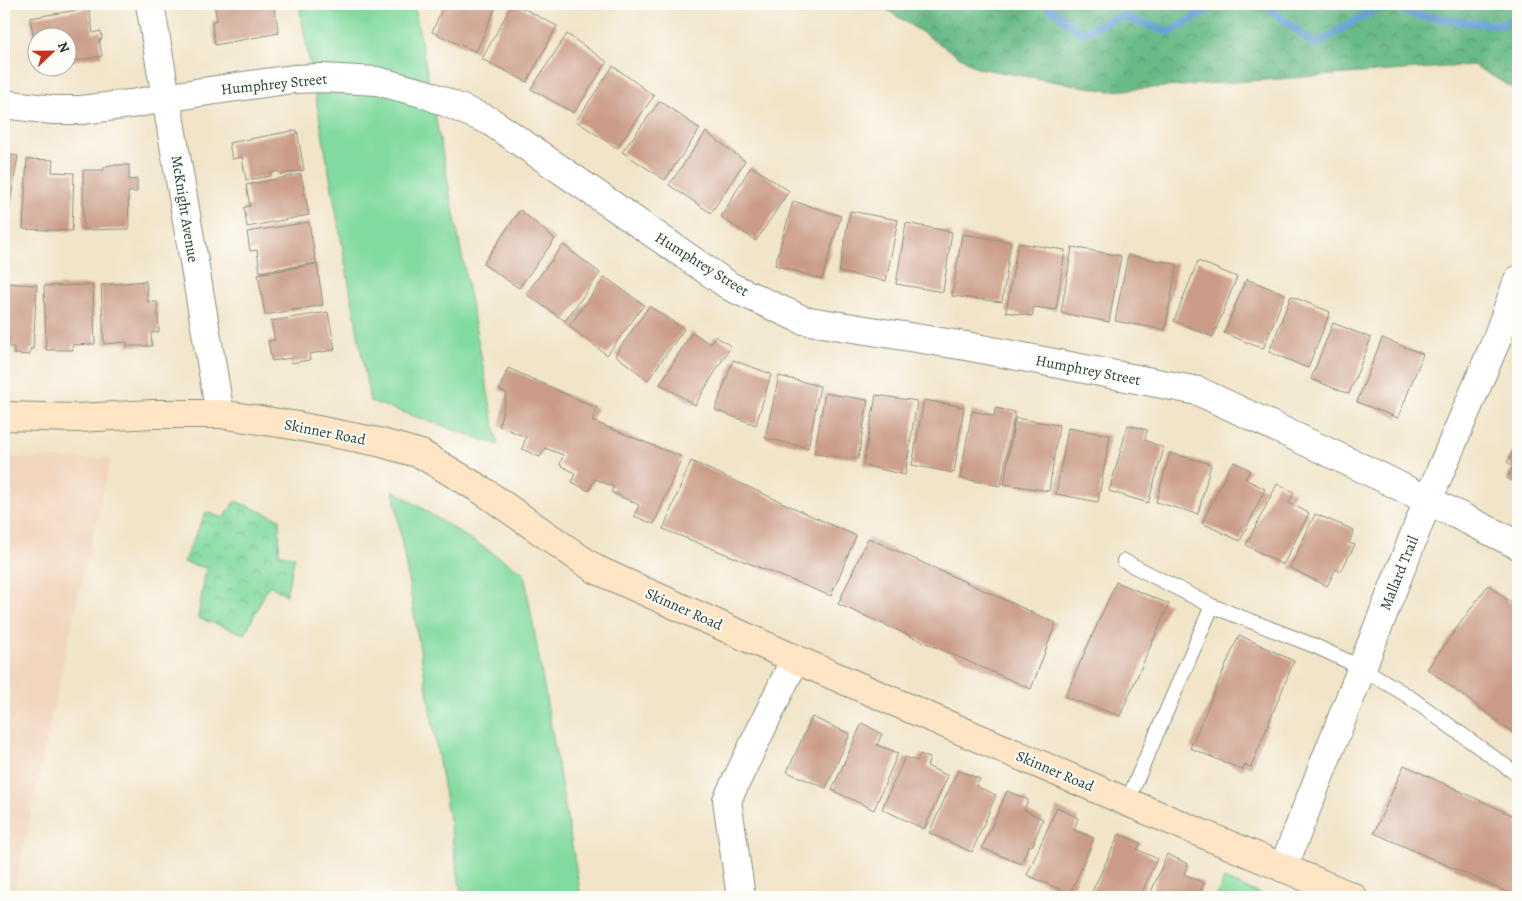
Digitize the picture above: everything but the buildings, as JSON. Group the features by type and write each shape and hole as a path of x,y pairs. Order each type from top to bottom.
{"street":[{"name":"McKnight Avenue","path":"150,4 220,414"},
{"name":"Humphrey Street","path":"4,104 53,110 107,108 293,79 322,78 377,81 426,94 490,121 731,287 803,320 966,346 1198,391 1428,500 1518,545"},
{"name":"Mallard Trail","path":"1283,868 1428,500 1496,341 1518,280"},
{"name":"Skinner Road","path":"4,416 78,418 153,414 220,414 292,425 378,442 421,454 483,491 595,569 795,659 1353,897"},
{"path":"741,897 726,800 795,659"}],"lane":[{"path":"1124,562 1212,606 1315,646 1362,668 1408,696 1518,775"},
{"path":"1127,802 1212,606"}],"shaded area":[{"path":"4,457 111,458 64,658 13,897 4,897"}],"green space":[{"path":"299,4 414,4 498,445 370,401"},
{"path":"878,4 1518,4 1518,91 1473,65 1109,91 977,68"},
{"path":"393,490 524,573 581,897 462,897"},
{"path":"235,501 280,519 279,554 295,556 286,595 269,585 245,634 198,618 206,568 183,562 206,512 224,518"},
{"path":"1224,879 1268,897 1216,897"}],"waterway":[{"path":"1045,4 1081,33 1121,16 1170,32 1217,4"},
{"path":"1260,4 1267,6 1315,45 1383,4 1416,15 1456,21 1500,25 1518,18"}]}
